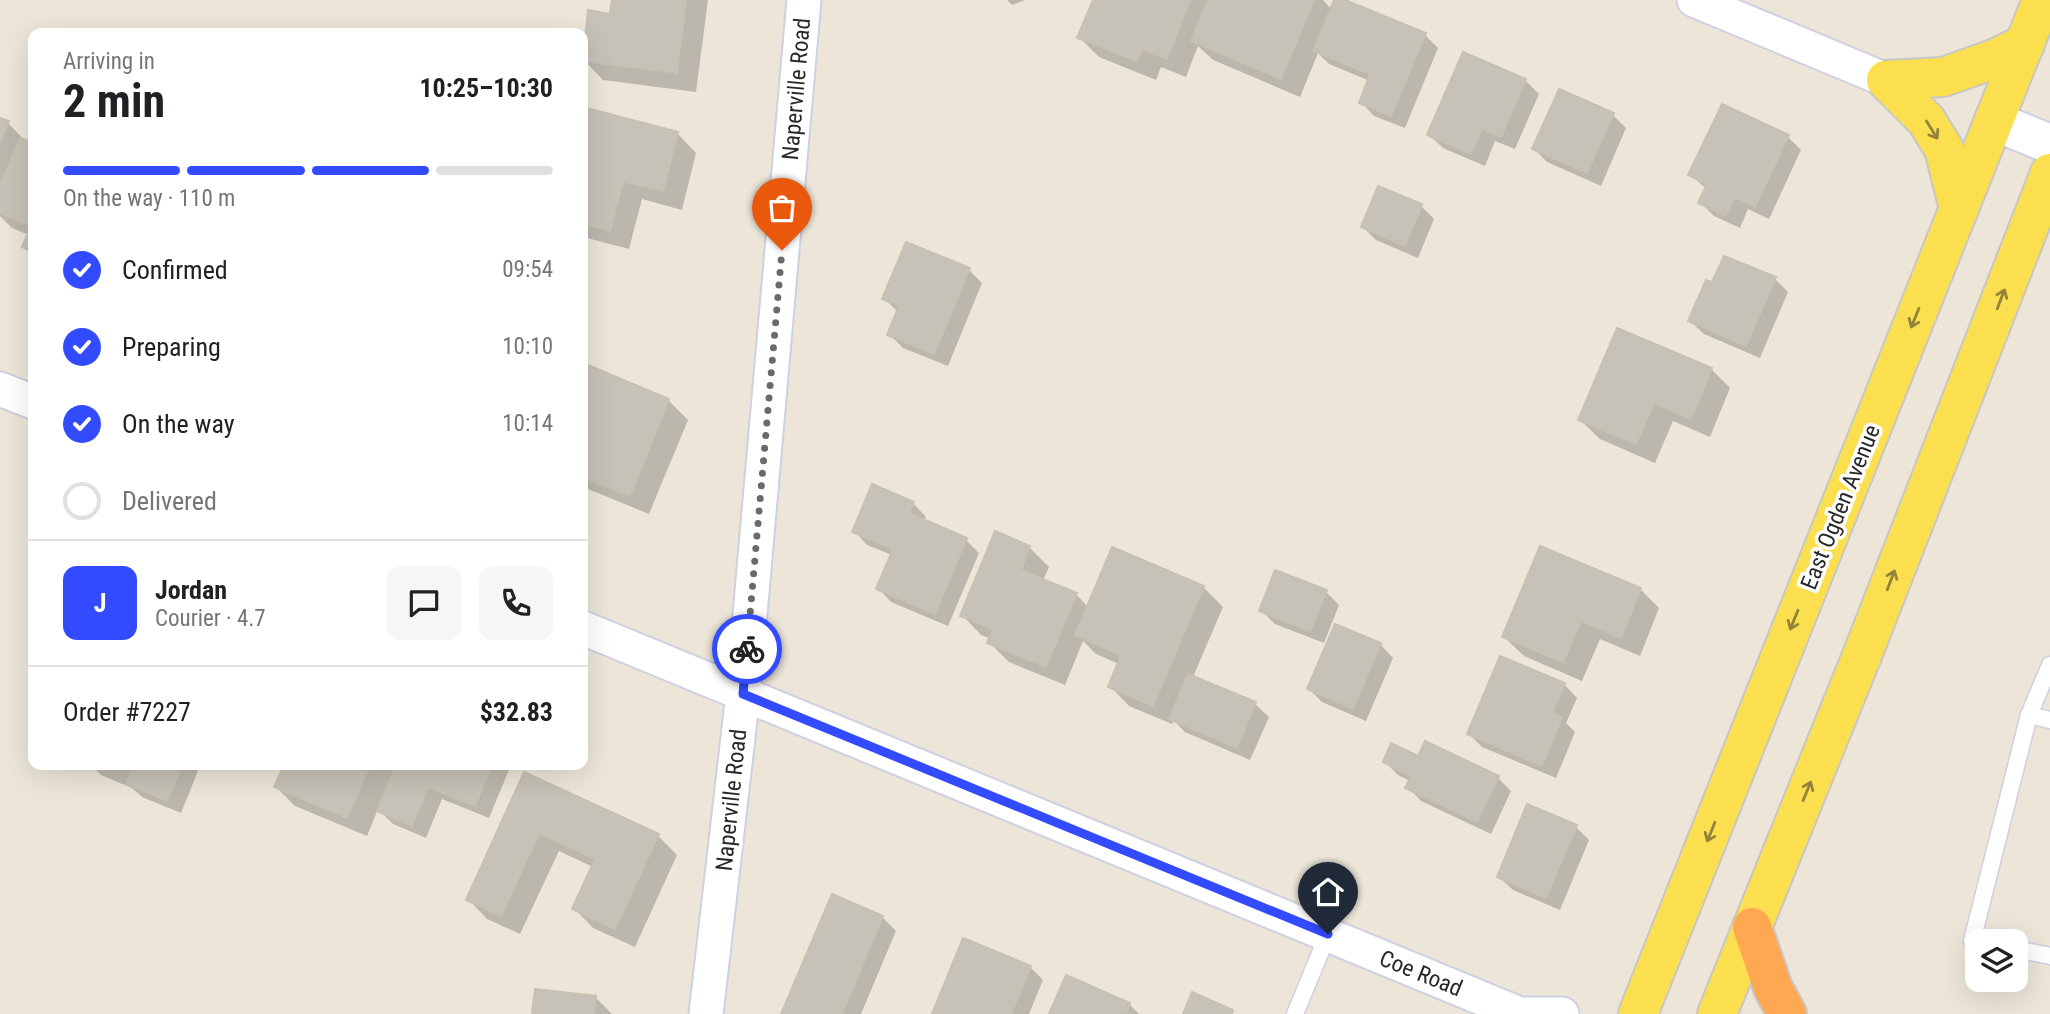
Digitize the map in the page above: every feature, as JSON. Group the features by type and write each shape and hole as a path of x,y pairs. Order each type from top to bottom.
{"highway":[{"path":"1752,927 1773,988 1787,1014"}],"main road":[{"name":"East Ogden Avenue","path":"1633,1012 2042,0"},
{"path":"1886,80 1943,77 1994,60 2025,44"},
{"path":"1886,80 1926,120 1944,149 1959,209"},
{"path":"1717,1014 1865,648 2050,173"}],"street":[{"name":"Naperville Road","path":"706,1014 743,694 804,0"},
{"path":"1694,0 1886,80"},
{"path":"1994,121 2050,144"},
{"path":"0,389 28,400"},
{"name":"Coe Road","path":"588,630 1520,1014 1562,1014"}],"lane":[{"path":"1975,929 2029,715 2050,666"},
{"path":"2029,715 2050,720"},
{"path":"1295,1014 1328,934"},
{"path":"2028,951 2050,956"}],"building":[{"path":"612,0 686,0 677,73 588,62 588,10 610,14"},
{"path":"1093,0 1190,0 1167,59 1142,49 1137,61 1077,38"},
{"path":"1208,0 1314,0 1281,79 1191,41"},
{"path":"1334,0 1345,0 1426,33 1391,116 1359,103 1370,74 1313,51"},
{"path":"1463,52 1526,79 1501,137 1482,129 1471,154 1427,135"},
{"path":"1559,89 1614,113 1587,173 1532,149"},
{"path":"1722,104 1789,135 1755,207 1735,197 1726,216 1698,203 1707,184 1688,175"},
{"path":"588,108 678,132 663,191 623,181 610,231 588,225"},
{"path":"0,118 9,121 0,142"},
{"path":"20,138 28,140 28,225 0,213 0,186"},
{"path":"1378,186 1422,204 1405,246 1361,227"},
{"path":"28,233 28,250 22,247"},
{"path":"906,242 970,268 934,354 887,335 899,306 882,299"},
{"path":"1724,256 1776,277 1746,346 1688,321 1706,280 1712,282"},
{"path":"1617,328 1712,368 1691,419 1654,403 1636,444 1578,420"},
{"path":"588,365 669,399 630,496 588,479"},
{"path":"872,484 914,502 909,513 967,538 935,614 876,589 893,549 852,532"},
{"path":"995,531 1030,546 1021,570 1077,593 1046,667 987,643 993,629 960,616"},
{"path":"1540,546 1641,588 1621,638 1581,621 1563,662 1502,637"},
{"path":"1112,547 1204,586 1153,706 1108,687 1121,655 1075,635"},
{"path":"1275,570 1327,590 1310,631 1259,611"},
{"path":"1335,624 1381,643 1353,709 1307,689"},
{"path":"1500,656 1565,683 1552,713 1562,717 1542,766 1467,734"},
{"path":"1188,674 1256,702 1237,748 1169,719"},
{"path":"1425,741 1499,776 1477,822 1405,788 1411,776 1383,762 1391,743 1418,756"},
{"path":"132,770 180,770 167,801 126,784"},
{"path":"282,770 368,770 347,818 274,787"},
{"path":"394,770 490,770 475,806 428,787 412,826 377,811"},
{"path":"524,772 659,834 615,929 572,909 595,859 539,833 501,916 466,900"},
{"path":"1527,804 1577,825 1546,898 1497,877"},
{"path":"832,894 883,916 842,1014 781,1014"},
{"path":"963,938 1031,966 1011,1014 932,1014"},
{"path":"1066,975 1130,1003 1126,1014 1049,1014"},
{"path":"535,989 596,996 594,1014 532,1014"},
{"path":"1192,992 1233,1010 1232,1014 1183,1014"}],"way so far":[{"path":"747,649 782,250"}],"route":[{"path":"747,649 743,694 1328,934"}]}
